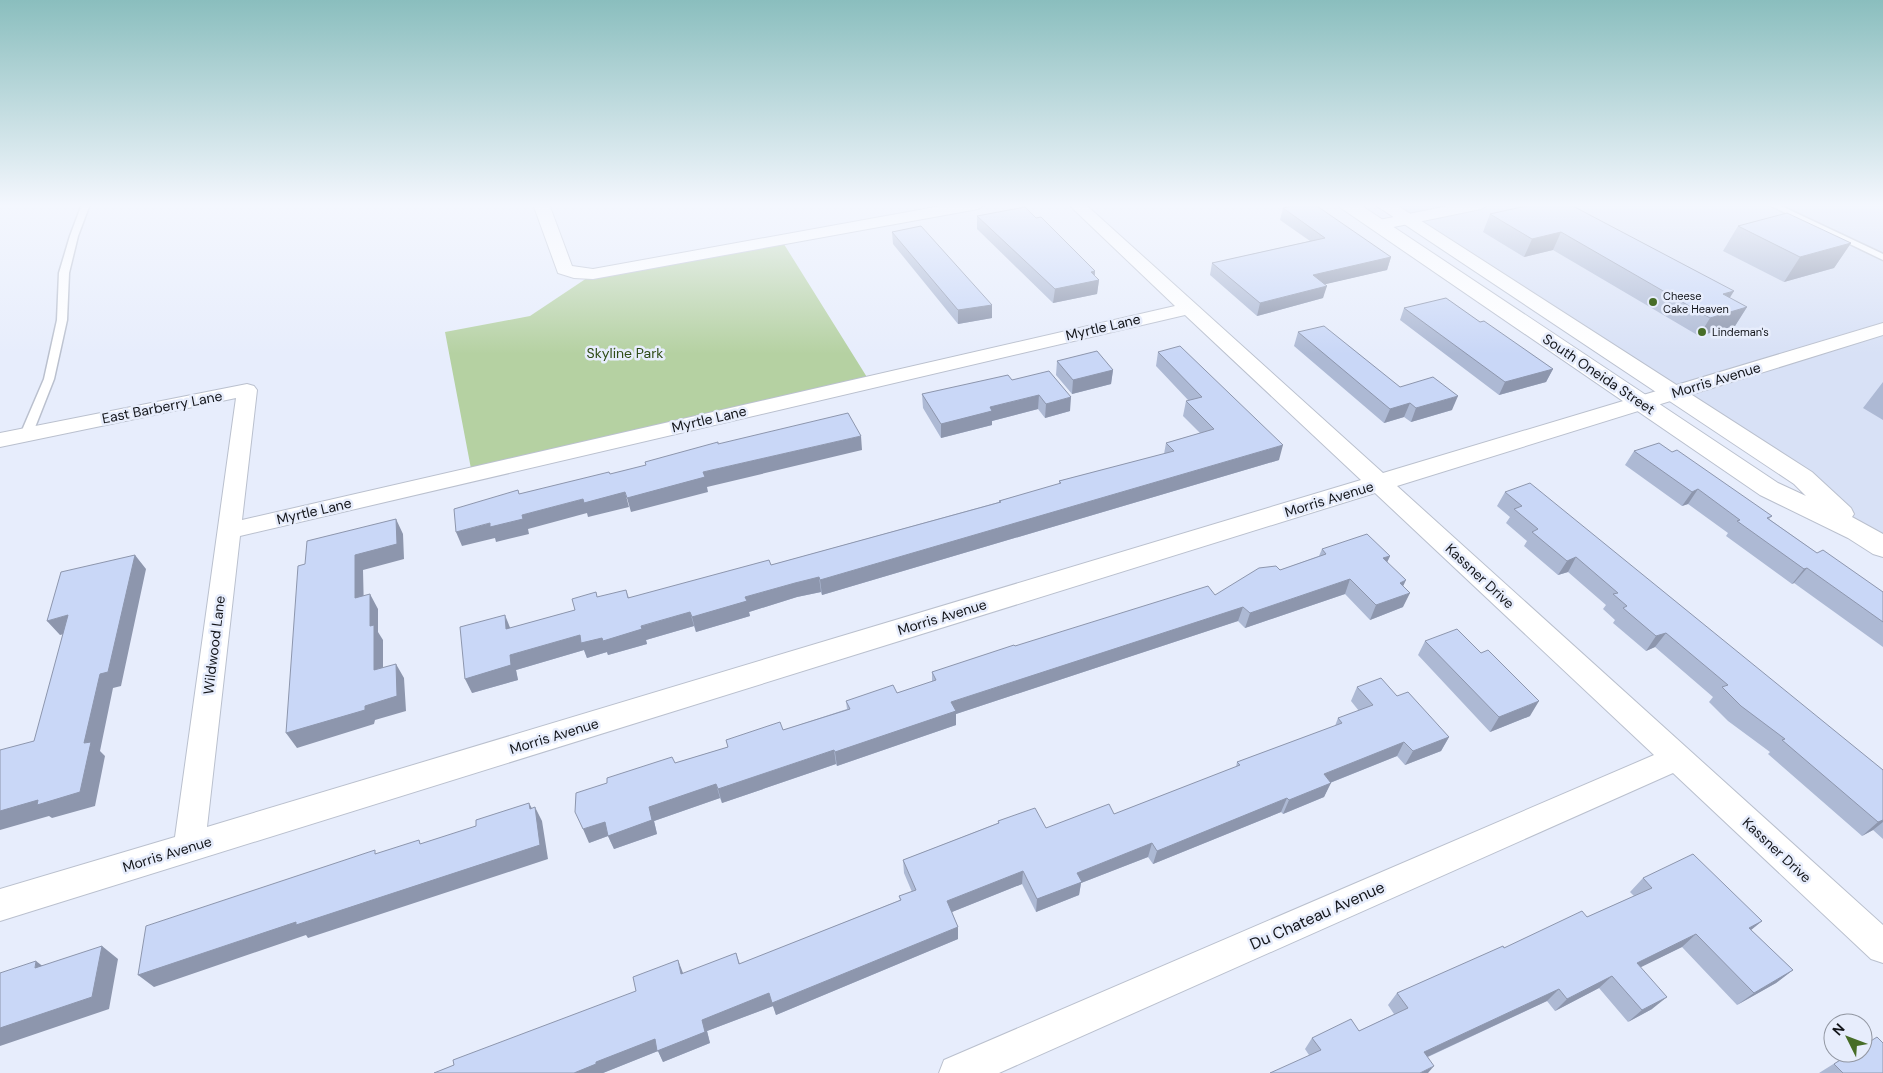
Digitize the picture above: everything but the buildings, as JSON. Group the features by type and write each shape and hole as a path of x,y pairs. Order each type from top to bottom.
{"street":[{"path":"558,254 564,269 574,273 593,274 703,254"},
{"name":"Kassner Drive","path":"1130,254 1883,947"},
{"name":"South Oneida Street","path":"1435,254 1642,403 1769,489 1858,531 1883,547"},
{"name":"South Oneida Street","path":"1460,254 1803,478 1858,531"},
{"name":"Myrtle Lane","path":"229,531 1189,308"},
{"name":"Morris Avenue","path":"0,905 1883,329"},
{"name":"East Barberry Lane","path":"26,435 247,390 240,443"},
{"path":"0,440 26,435"},
{"name":"Wildwood Lane","path":"188,848 240,443"},
{"name":"Du Chateau Avenue","path":"957,1073 1677,758"}],"lane":[{"path":"26,435 49,379 62,320 64,273 69,254"}],"shaded area":[{"path":"1460,254 1883,254 1883,547 1803,478"}],"green space":[{"name":"Skyline Park","path":"707,254 790,254 870,382 472,474 445,332 530,316 593,274"}],"place":[{"name":"Cheese Cake Heaven","path":"1653,302"},
{"name":"Lindeman's","path":"1702,332"}]}
